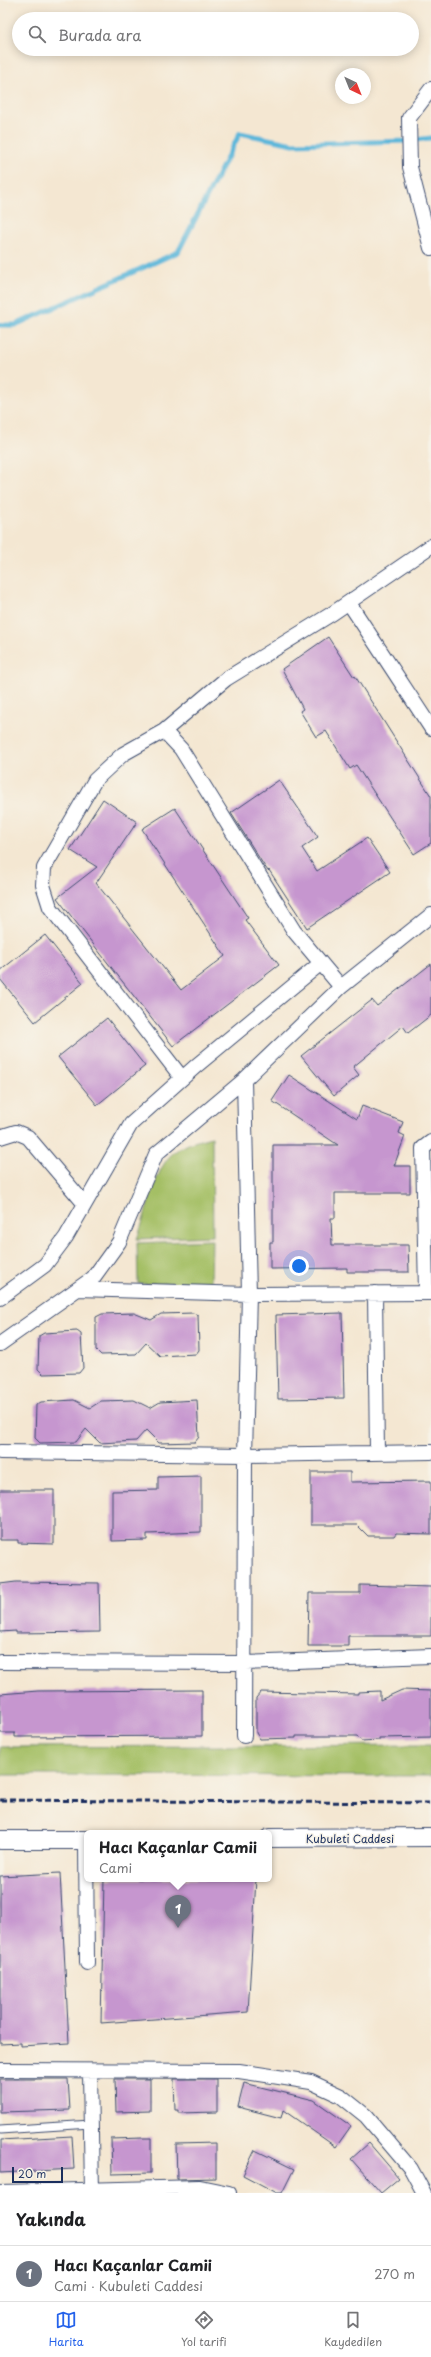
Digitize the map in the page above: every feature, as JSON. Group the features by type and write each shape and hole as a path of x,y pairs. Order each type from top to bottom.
{"street":[{"path":"431,89 409,118 410,167 431,248"},
{"path":"182,1078 50,908 43,885 44,868 95,780 123,754 164,731 226,679 349,602 431,546"},
{"path":"349,602 431,728"},
{"path":"164,731 181,749 294,931 341,987"},
{"path":"0,1344 93,1278 119,1242 156,1154 244,1080 341,987 431,915"},
{"path":"0,1298 45,1265 66,1237 84,1203 131,1124 182,1078 321,963"},
{"path":"244,1080 249,1294 245,1455 244,1736"},
{"path":"0,1137 16,1132 28,1137 84,1203"},
{"path":"78,1289 249,1294 428,1293 423,1148 431,1142"},
{"path":"375,1293 377,1453"},
{"path":"0,1452 245,1455 431,1452"},
{"path":"0,1662 245,1663 431,1656"},
{"name":"Kubuleti Caddesi","path":"272,1838 431,1837"},
{"path":"0,1840 84,1840"},
{"path":"87,1882 87,1963"},
{"path":"0,2070 90,2072 239,2071 311,2082 341,2096 366,2116 411,2169 424,2193"},
{"path":"90,2072 92,2191"},
{"path":"0,2192 92,2191 200,2187 229,2193"}],"lane":[{"path":"0,2130 91,2124"}],"green space":[{"path":"212,1137 213,1236 137,1239 155,1183 164,1163 174,1152 184,1146"},
{"path":"212,1240 211,1282 138,1284 137,1243"},
{"path":"431,1745 431,1776 0,1775 0,1747"}],"building":[{"path":"328,637 354,677 355,676 431,796 431,843 414,854 356,765 350,769 326,731 316,737 300,711 303,709 282,669"},
{"path":"279,780 318,837 302,848 317,871 367,838 390,872 307,928 269,870 268,871 263,864 231,813"},
{"path":"103,799 137,822 96,883 181,990 225,956 142,829 175,808 248,918 245,920 279,965 173,1046 57,898 97,867 70,850"},
{"path":"45,935 83,983 35,1022 0,979 0,971"},
{"path":"431,964 431,1015 408,1033 403,1026 353,1067 359,1075 334,1096 301,1056 372,1000 377,1006"},
{"path":"107,1018 145,1066 97,1105 58,1057"},
{"path":"289,1075 357,1119 362,1106 403,1122 399,1133 405,1136 394,1166 410,1166 410,1193 335,1193 335,1218 331,1218 332,1245 408,1245 409,1272 347,1272 347,1268 270,1269 270,1242 273,1242 273,1145 338,1145 272,1101"},
{"path":"134,1313 151,1320 161,1314 193,1313 198,1315 199,1350 196,1354 160,1356 146,1343 136,1354 101,1355 96,1350 96,1317 102,1314"},
{"path":"342,1313 344,1398 278,1399 276,1315"},
{"path":"77,1331 81,1334 83,1368 79,1373 43,1374 38,1369 39,1336 44,1333"},
{"path":"74,1400 90,1408 101,1401 134,1400 150,1408 160,1402 197,1400 199,1437 195,1442 159,1443 146,1430 136,1441 100,1443 86,1429 76,1442 40,1443 35,1438 36,1405 41,1402"},
{"path":"311,1472 350,1472 350,1482 431,1481 431,1534 396,1533 394,1536 368,1536 357,1525 311,1525"},
{"path":"201,1476 201,1532 147,1534 147,1540 112,1541 112,1491 158,1490 158,1477"},
{"path":"0,1490 54,1490 54,1544 18,1543 18,1540 0,1540"},
{"path":"16,1582 99,1583 100,1632 0,1632 0,1584"},
{"path":"360,1585 431,1587 431,1636 348,1636 348,1646 308,1646 309,1593 360,1593"},
{"path":"202,1690 202,1736 15,1737 15,1733 0,1733 0,1694 38,1691"},
{"path":"402,1690 431,1691 431,1737 379,1738 379,1740 361,1741 357,1736 296,1736 296,1738 260,1739 256,1733 256,1698 261,1692 358,1694 358,1692 380,1691 380,1700"},
{"path":"60,1873 69,2043 21,2046 21,2043 0,2044 0,1876"},
{"path":"104,1882 256,1882 248,2012 101,2023"},
{"path":"0,2079 68,2079 70,2110 0,2112"},
{"path":"115,2079 150,2079 150,2111 116,2112"},
{"path":"174,2079 217,2079 217,2112 178,2113 178,2110 175,2110"},
{"path":"244,2083 314,2100 351,2126 336,2147 283,2110 281,2118 238,2107"},
{"path":"72,2136 74,2169 0,2173 0,2140"},
{"path":"151,2138 151,2173 112,2174 111,2139"},
{"path":"216,2143 216,2178 177,2179 176,2144"},
{"path":"369,2143 399,2178 381,2193 351,2159"},
{"path":"255,2150 294,2169 282,2193 277,2193 243,2175"}],"waterway":[{"path":"0,325 15,325 178,252 240,133 293,144 408,141 431,138"}],"railway":[{"path":"0,1800 431,1803"}],"place":[{"name":"Hacı Kaçanlar Camii","path":"178,1928"}]}
